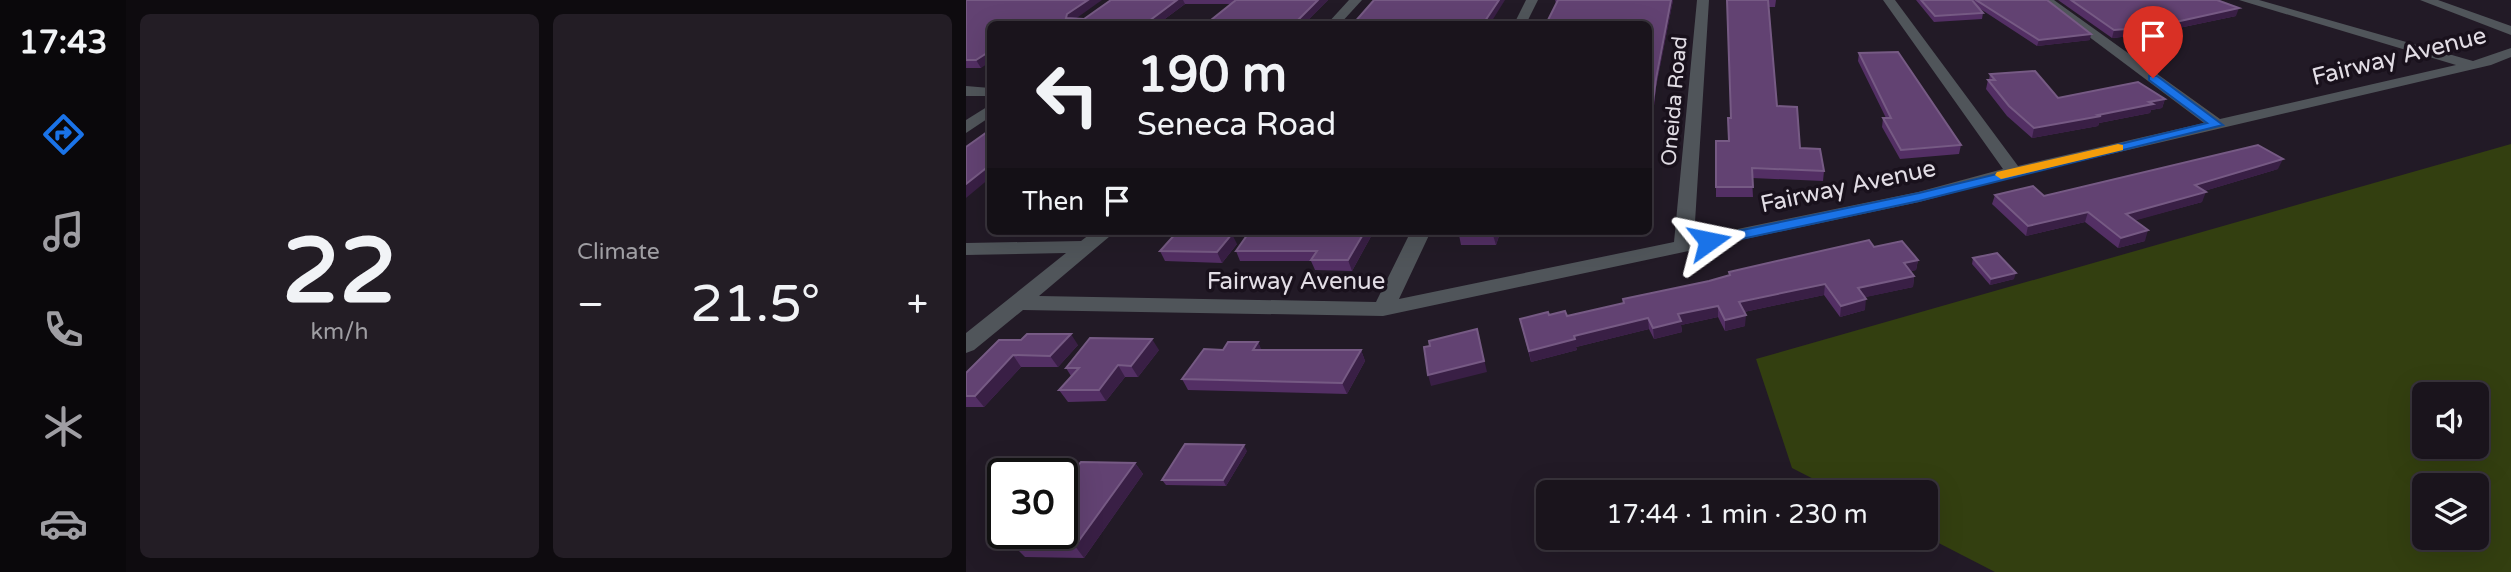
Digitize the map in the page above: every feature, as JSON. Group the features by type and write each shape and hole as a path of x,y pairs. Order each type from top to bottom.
{"street":[{"path":"1336,21 1356,0"},
{"path":"1522,21 1532,0"},
{"name":"Oneida Road","path":"1683,247 1703,0"},
{"path":"1889,0 2014,172"},
{"path":"2046,0 2217,125"},
{"path":"2245,0 2473,65"},
{"path":"2426,0 2511,31"},
{"name":"Fairway Avenue","path":"1018,303 1383,309 1919,197 2014,172 2473,65 2511,52"},
{"path":"966,128 987,112"},
{"path":"966,345 1102,235"},
{"path":"1383,309 1418,235"},
{"path":"966,249 1088,247"}],"green space":[{"path":"2511,144 2511,572 1995,572 1938,543 1938,480 1816,480 1792,468 1756,359"}],"building":[{"path":"966,0 1088,0 1067,14 1066,18 1084,19 1111,0 1177,0 1149,21 987,21 987,53 976,60 966,60"},
{"path":"1236,0 1318,0 1297,21 1210,21"},
{"path":"1374,0 1499,0 1485,21 1356,21"},
{"path":"1558,0 1671,0 1652,110 1652,21 1548,21"},
{"path":"1727,0 1768,0 1777,106 1797,107 1800,148 1820,149 1824,171 1752,168 1753,187 1716,187 1716,141 1729,141 1728,118 1731,118"},
{"path":"1921,0 1972,0 1983,13 1935,16"},
{"path":"1976,0 2047,0 2091,34 2039,40"},
{"path":"2071,0 2217,0 2239,8 2153,27 2114,30"},
{"path":"1898,52 1961,145 1901,150 1883,118 1891,118 1859,53"},
{"path":"2035,71 2058,98 2138,82 2165,99 2098,115 2101,116 2034,128 2009,106 1988,80 1995,80 1990,74"},
{"path":"987,132 987,167 966,184 966,147"},
{"path":"2258,145 2283,159 2195,185 2206,192 2126,214 2148,230 2121,238 2088,212 2028,226 1995,195 2033,186 2044,196"},
{"path":"1174,235 1231,235 1217,252 1160,251"},
{"path":"1247,235 1363,235 1348,260 1311,260 1317,251 1236,251"},
{"path":"1869,240 1874,247 1902,241 1918,260 1904,263 1914,276 1858,288 1866,299 1841,306 1825,284 1739,302 1746,315 1725,320 1718,306 1678,314 1681,321 1653,328 1648,318 1574,336 1575,339 1529,351 1520,319 1548,312 1549,315 1565,311 1567,316 1624,303 1623,299 1709,281 1730,275 1729,272"},
{"path":"1997,253 2016,273 1991,279 1973,258"},
{"path":"1477,329 1484,361 1428,375 1424,347 1430,346 1429,341"},
{"path":"1027,334 1071,334 1050,356 1013,355 975,396 966,396 966,373 999,340 1021,340"},
{"path":"1090,338 1152,339 1131,366 1118,365 1099,390 1059,390 1079,368 1066,368"},
{"path":"1228,342 1258,342 1253,350 1361,350 1342,383 1182,379 1204,349 1223,350"},
{"path":"1185,444 1244,445 1223,480 1162,480"},
{"path":"1081,462 1135,463 1078,542 1078,466"}],"slow traffic":[{"path":"2001,175 2118,148"}],"route":[{"path":"1709,241 1919,197 2217,125 2153,78"}]}
